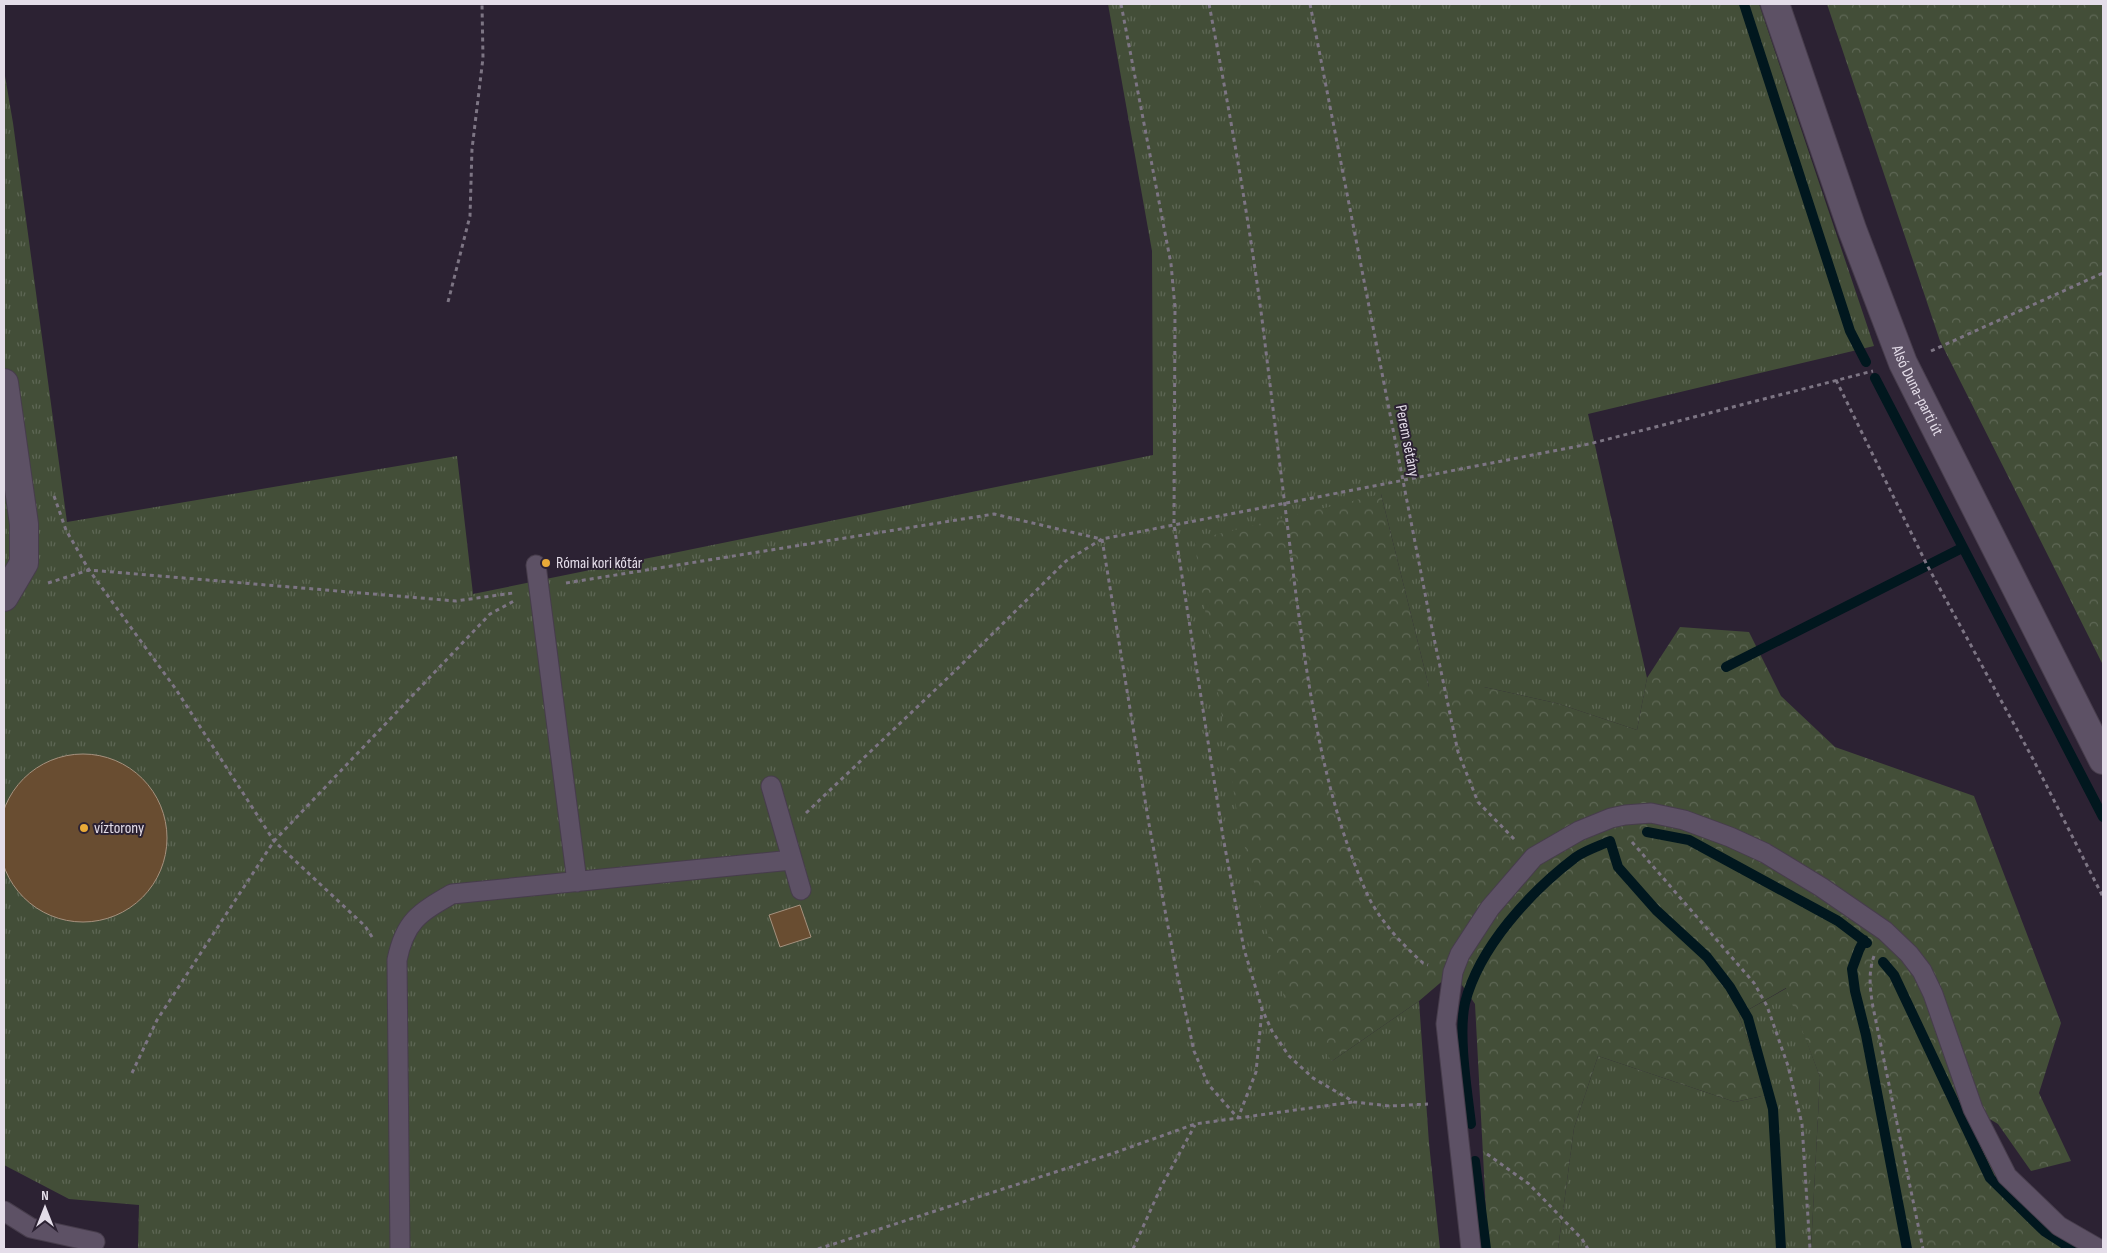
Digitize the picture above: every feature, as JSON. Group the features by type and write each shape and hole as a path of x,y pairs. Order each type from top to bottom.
{"street":[{"name":"Alsó Duna-parti út","path":"1774,4 1852,230 1903,364 2103,760"},
{"path":"4,383 24,524 24,563 4,597"}],"lane":[{"path":"536,565 577,882"},
{"path":"771,786 801,890"},
{"path":"1471,1249 1446,1024 1453,972 1460,954 1490,908 1534,857 1579,831 1611,818 1625,815 1651,814 1684,820 1730,837 1765,854 1821,887 1885,931 1909,954 1922,971 1929,986 1942,1016 1973,1109 2007,1176 2059,1226 2099,1249"},
{"path":"400,1249 397,960 401,941 411,923 423,911 452,894 792,860"},
{"path":"4,1210 31,1228 94,1242"}],"path":[{"path":"448,302 470,216 472,149 483,58 482,4"},
{"path":"1122,4 1171,264 1175,308 1174,525 1223,837 1244,949 1262,1009 1272,1031 1289,1056 1313,1078 1354,1102"},
{"path":"1209,4 1236,144 1261,316 1304,654 1324,760 1337,814 1370,900 1397,939 1423,963 1453,972"},
{"name":"Perem sétány","path":"1310,4 1402,481 1458,752 1478,802 1502,828 1534,857"},
{"path":"784,833 957,669 1066,561 1102,539 1589,444 1903,364 2103,273"},
{"path":"1836,380 1927,565 2028,751 2103,897"},
{"path":"53,495 66,530 89,570 175,688 274,841 365,926 398,976"},
{"path":"1102,539 1149,824 1175,964 1194,1052 1208,1084 1238,1118"},
{"path":"132,1073 157,1020 274,841 490,614 538,588"},
{"path":"1625,815 1632,842 1754,982 1767,1006 1788,1066 1802,1124 1810,1249"},
{"path":"1885,931 1870,967 1869,984 1923,1249"},
{"path":"1238,1118 1256,1072 1262,1009"},
{"path":"818,1249 1114,1153 1195,1124 1354,1102 1390,1106 1454,1102"},
{"path":"1133,1249 1161,1187 1195,1124"},
{"path":"1458,1132 1529,1184 1582,1240 1588,1249"}],"green space":[{"path":"1108,4 1759,4 1874,346 1588,414 1647,678 1637,730 1556,703 1484,687 1429,687 1381,494 1332,1061 1419,1001 1429,1143 1440,1249 138,1249 139,1205 69,1199 4,1165 4,70 13,123 67,522 457,456 473,594 1153,455 1152,251"},
{"path":"1827,4 2103,4 2103,665 1940,341"},
{"path":"1381,494 1429,687 1484,687 1556,703 1637,730 1647,678 1680,627 1749,632 1781,696 1835,747 1974,796 2061,1023 2039,1093 2071,1161 2031,1171 1998,1124 1973,1109 1963,1114 2012,1199 2068,1249 1811,1249 1820,1077 1786,988 1739,1015 1767,1095 1735,1102 1598,1056 1574,1128 1558,1249 1488,1249 1475,1004 1453,972 1419,1001 1332,1061 1285,1001 1239,825 1194,540"},
{"path":"1787,988 1820,1077 1811,1249 1558,1249 1574,1128 1598,1056 1735,1102 1767,1095 1739,1015"}],"building":[{"name":"víztorony","path":"83,754 107,758 122,764 136,773 148,785 157,799 163,814 167,838 163,862 157,877 148,891 136,903 122,912 107,918 83,922 59,918 44,912 30,903 18,891 9,877 3,862 -1,838 3,814 9,799 18,785 30,773 44,764 59,758"},
{"path":"800,905 811,937 780,947 769,915"}],"waterway":[{"path":"1744,4 1850,331 1866,362"},
{"path":"1875,378 2103,817"},
{"path":"1726,667 1962,548"},
{"path":"1647,832 1689,840 1838,921 1867,943"},
{"path":"1471,1124 1464,1063 1463,1016 1472,982 1482,961 1494,941 1509,922 1542,886 1576,857 1610,841 1618,867 1656,910 1707,957 1730,987 1748,1018 1773,1109 1781,1249"},
{"path":"1864,940 1852,969 1855,991 1866,1035 1907,1249"},
{"path":"1883,962 1894,975 1990,1178 2044,1231 2072,1249"},
{"path":"1475,1161 1486,1249"}],"place":[{"name":"Római kori kőtár","path":"546,563"},
{"name":"víztorony","path":"84,828"}]}
